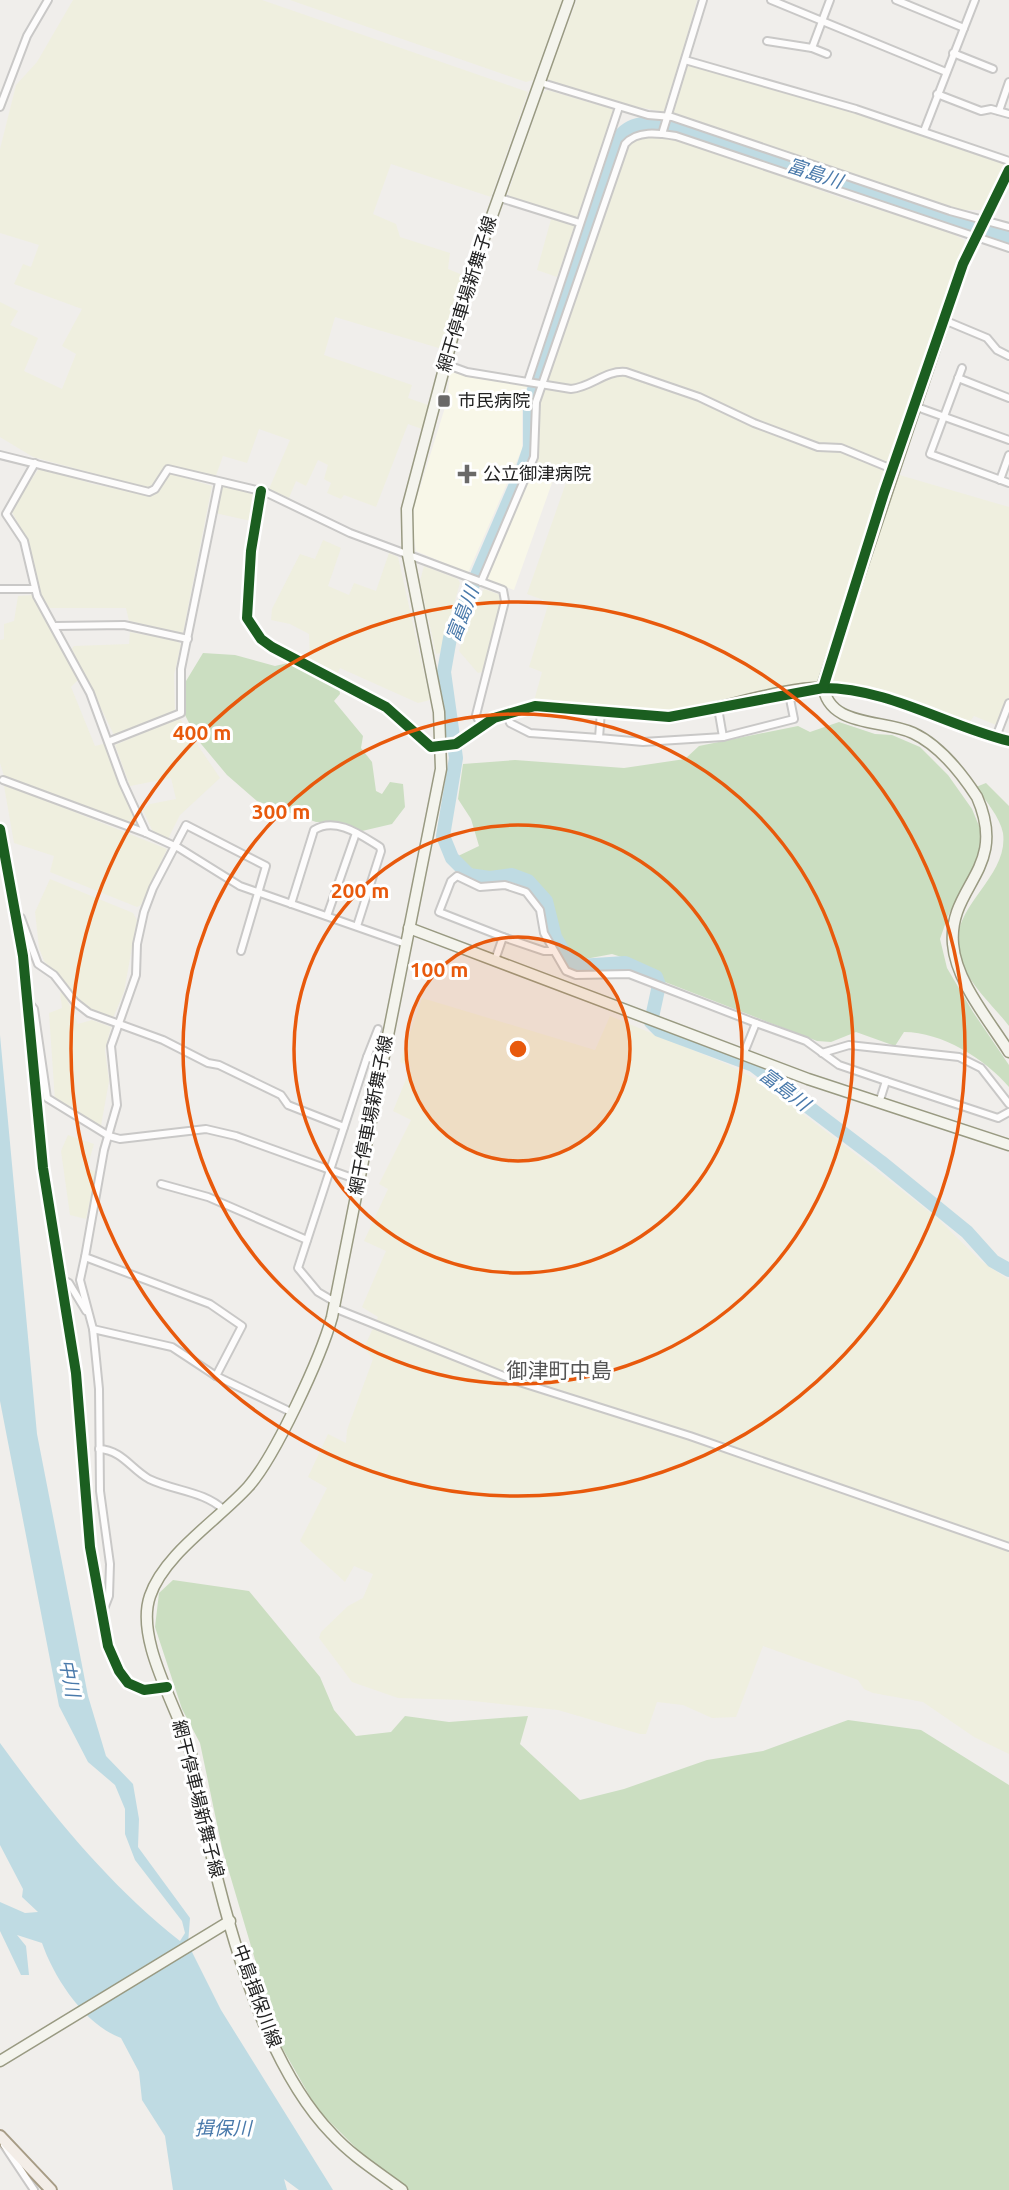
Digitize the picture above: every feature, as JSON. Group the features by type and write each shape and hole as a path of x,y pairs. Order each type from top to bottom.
{"main road":[{"name":"網干停車場新舞子線","path":"226,1923 190,1749 148,1629 149,1597 162,1572 259,1474 325,1341 335,1305 446,745 408,555 405,529 409,498 444,364 497,197 569,0"},
{"path":"1009,170 983,220 944,320 892,469 823,688 831,706 839,713 912,733 926,741 977,796 986,812 994,840 991,860 962,908 952,941 961,974 1009,1052"},
{"path":"707,710 823,688 921,709 1009,741"},
{"path":"409,929 879,1103 1009,1145"},
{"path":"0,2061 226,1923"},
{"name":"中島揖保川線","path":"226,1923 264,2022 310,2108 337,2140 402,2190"},
{"path":"0,2137 51,2190"}],"street":[{"path":"0,107 27,36 48,0"},
{"path":"662,132 703,0"},
{"path":"771,0 946,72"},
{"path":"812,48 830,0"},
{"path":"896,0 964,28"},
{"path":"924,131 975,0"},
{"path":"767,41 812,48 827,54"},
{"path":"953,53 993,69"},
{"path":"685,60 924,131 1009,161"},
{"path":"539,82 619,107 666,118 950,211 1009,227"},
{"path":"999,111 1009,82"},
{"path":"937,94 981,111 1009,114"},
{"path":"529,382 619,107"},
{"path":"478,581 534,457 535,412 542,384 625,144 638,134 662,132 1009,248"},
{"path":"497,197 580,223"},
{"path":"944,320 987,338 997,350 1009,356"},
{"path":"444,364 467,372 584,388 607,374 626,372 699,397 754,423 818,447 841,448 892,469"},
{"path":"962,368 930,454 1009,483"},
{"path":"958,378 1009,398"},
{"path":"914,406 1009,440"},
{"path":"0,454 149,492 155,489 168,469 261,491 350,533 503,590 506,594 476,715 481,725"},
{"path":"1000,480 1009,455"},
{"path":"35,463 6,511 30,556 35,589 90,693 110,741 122,783 146,833"},
{"path":"110,741 181,713 180,681 219,482"},
{"path":"261,491 251,551 247,618 255,632 299,663 386,707 427,745 446,745 506,713 535,706 669,717 707,710"},
{"path":"0,589 35,589"},
{"path":"55,626 124,625 187,639"},
{"path":"506,713 510,723 530,733 643,742 723,737 794,719 789,694"},
{"path":"996,737 1009,703"},
{"path":"718,708 723,737"},
{"path":"599,738 601,711"},
{"path":"3,780 146,833 175,846 229,880 257,893 406,944"},
{"path":"102,1614 109,1596 110,1564 100,1491 99,1389 93,1329 80,1280 117,1105 110,1057 118,1023 136,975 137,944 144,912 153,888 186,825 266,866 242,951"},
{"path":"291,904 314,830 337,826 356,833 380,847 381,851 357,926"},
{"path":"0,829 29,1003 43,1168 76,1373 90,1547 102,1614 111,1655 128,1683 144,1690 167,1687"},
{"path":"327,916 356,833"},
{"path":"552,951 544,951 503,937 439,912 451,881 457,876 480,887 505,885 526,892 540,910 544,933 566,971 576,975 629,974 806,1041 833,1063 998,1118 1009,1112"},
{"path":"15,914 21,918 38,964 54,975 75,1002 89,1013 246,1077 281,1095 288,1105 344,1127"},
{"path":"495,960 503,937"},
{"path":"29,1003 34,1009 47,1098 109,1136 120,1139 206,1129 358,1180"},
{"path":"744,1053 756,1023"},
{"path":"378,1029 328,1170 298,1268 324,1296 335,1305 516,1381 690,1436 1009,1547"},
{"path":"822,1053 849,1045 959,1057 981,1068 1009,1104"},
{"path":"367,1057 382,1063"},
{"path":"879,1103 886,1081"},
{"path":"161,1184 208,1197 307,1240"},
{"path":"85,1257 210,1304 242,1326 216,1376"},
{"path":"63,1280 69,1283 89,1314"},
{"path":"93,1329 172,1347 216,1376 291,1412"},
{"path":"99,1449 122,1456 143,1476 163,1486 203,1496 224,1510"},
{"path":"0,2137 34,2190"}],"shaded area":[{"name":"公立御津病院","path":"450,371 468,377 527,386 522,404 522,449 468,573 416,551 413,533 414,507 447,401"},
{"name":"公立御津病院","path":"533,471 553,480 514,590 487,580"}],"green space":[{"path":"73,0 262,0 528,92 491,197 391,164 373,214 396,224 400,237 450,253 448,269 465,276 442,349 335,317 324,355 412,385 408,398 428,405 422,429 408,424 376,507 344,495 341,499 327,493 331,483 324,479 328,465 318,460 306,486 296,481 289,498 269,489 290,440 259,429 247,463 223,456 215,478 166,465 154,485 147,488 33,457 0,437 0,302 18,311 10,325 38,338 24,371 62,389 76,354 62,346 82,309 14,284 23,264 31,267 39,245 0,233 0,149 16,85 37,62"},
{"path":"290,0 562,0 533,80 526,82"},
{"path":"577,0 697,0 680,62 836,107 1003,162 1004,167 982,210 961,210 674,114 633,106 547,80"},
{"path":"547,90 612,109 613,113 557,277 537,270 553,212 507,196 543,93"},
{"path":"639,136 671,139 715,152 847,200 946,230 964,240 965,247 890,459 818,680 811,685 675,713 534,701 542,672 529,667 549,602 527,594 567,480 535,468 539,435 537,411 628,146"},
{"path":"40,467 93,484 151,496 157,493 169,473 212,486 183,633 129,621 126,608 49,608 40,593 29,544 11,510"},
{"path":"896,474 1009,507 1009,697 996,725 974,716 968,724 916,701 832,684 830,679"},
{"path":"221,486 256,493 251,521 215,513"},
{"path":"323,540 341,548 328,586 349,595 354,583 376,591 389,553 398,557 430,700 418,703 340,668 336,677 310,663 309,634 290,624 271,620 272,609 300,554 315,559"},
{"path":"424,566 458,579 460,583 440,653 436,654 420,581"},
{"path":"484,589 498,594 502,600 482,672 478,673 459,651 471,612"},
{"path":"33,595 79,679 71,687 95,746 107,743 138,828 4,776 0,763 0,640 4,639 4,624 14,621 18,596"},
{"path":"130,632 178,641 181,645 174,675 175,711 114,735 72,649 74,646 129,644"},
{"path":"203,653 235,655 275,666 288,663 339,687 340,694 334,701 363,736 361,748 372,762 376,791 382,794 390,782 403,784 405,807 392,824 362,831 339,822 316,822 257,801 227,775 197,739 182,709 183,686"},
{"path":"180,719 220,778 180,815 168,839 153,832 143,810 150,804 176,799 171,778 130,786 115,745"},
{"path":"839,722 875,734 892,735 920,747 948,775 972,809 984,838 982,854 948,916 940,939 947,968 1009,1065 1009,1087 975,1057 933,1037 904,1032 895,1046 856,1032 831,1042 817,1041 665,982 640,963 612,954 580,960 560,940 554,909 545,892 536,883 512,874 476,870 456,857 479,846 471,819 458,799 463,764 515,760 624,768 685,759 699,746 798,726 810,732"},
{"path":"986,783 1009,806 1009,1026 971,980 958,946 964,917 990,877 1003,849 1003,833 999,821 976,787"},
{"path":"4,786 167,849 141,905 137,907 50,872 54,856 14,843"},
{"path":"50,879 133,913 137,920 124,992 113,1018 90,1010 44,961 39,948 35,912"},
{"path":"60,992 65,995 78,1024 92,1020 111,1027 105,1050 109,1081 101,1126 55,1101 49,1013 62,1008"},
{"path":"422,998 595,1050 610,1016 729,1065 761,1082 849,1149 937,1218 981,1261 1009,1280 1009,1754 974,1737 923,1702 873,1693 864,1689 858,1680 763,1646 736,1717 712,1718 683,1705 657,1702 646,1734 558,1710 464,1700 398,1698 352,1682 319,1638 321,1632 348,1606 363,1598 373,1574 354,1566 345,1582 300,1541 327,1488 308,1477 328,1434 346,1443 347,1430 373,1359 364,1348 378,1317 362,1307 386,1251 364,1241 388,1189 379,1184 411,1120 393,1111 411,1067 400,1062"},
{"path":"68,1135 94,1144 87,1168 96,1172 86,1219 70,1215 61,1151"},
{"path":"173,1580 249,1591 320,1677 334,1710 356,1736 391,1732 405,1716 449,1722 528,1716 520,1744 580,1800 624,1789 707,1760 763,1751 848,1720 921,1730 1009,1785 1009,2190 408,2190 372,2164 317,2109 280,2044 222,1848 200,1743 182,1709 155,1627 159,1593"}],"water":[{"name":"揖保川","path":"0,1035 37,1434 88,1696 106,1756 133,1784 139,1819 138,1847 190,1918 188,1944 221,2010 333,2190 299,2190 284,2179 287,2190 173,2190 165,2136 142,2100 139,2072 121,2038 95,2023 72,1999 54,1971 42,1943 17,1935 26,1946 29,1975 21,1975 0,1931 0,1902 25,1913 38,1912 22,1897 23,1889 0,1845 0,1743 61,1823 106,1873 154,1920 180,1941 185,1933 182,1921 135,1860 125,1834 125,1809 115,1785 88,1762 59,1706 0,1401"}],"waterway":[{"name":"富島川","path":"1009,236 674,126 642,124 623,133 617,140 530,402 530,447 523,468 450,638 444,672 456,758 443,836 452,858 469,875 490,878 512,875 528,881 546,901 555,937 567,958 579,966 625,963 656,977 659,985 651,1022 659,1030 753,1065 881,1162 967,1232 993,1261 1009,1270"}],"cycle path":[{"path":"823,688 884,493 963,264 1009,170"},
{"path":"261,491 251,551 247,618 261,639 272,647 386,707 431,747 456,744 494,718 535,706 669,717 823,688 871,694 1009,741"},
{"path":"0,829 23,956 43,1168 76,1373 90,1547 108,1646 119,1671 128,1683 144,1690 167,1687"}],"place":[{"name":"市民病院","path":"444,401"},
{"name":"公立御津病院","path":"467,474"}],"district":[{"name":"御津町中島","path":"559,1371"}],"water label":[{"name":"中川","path":"70,1678"}]}
